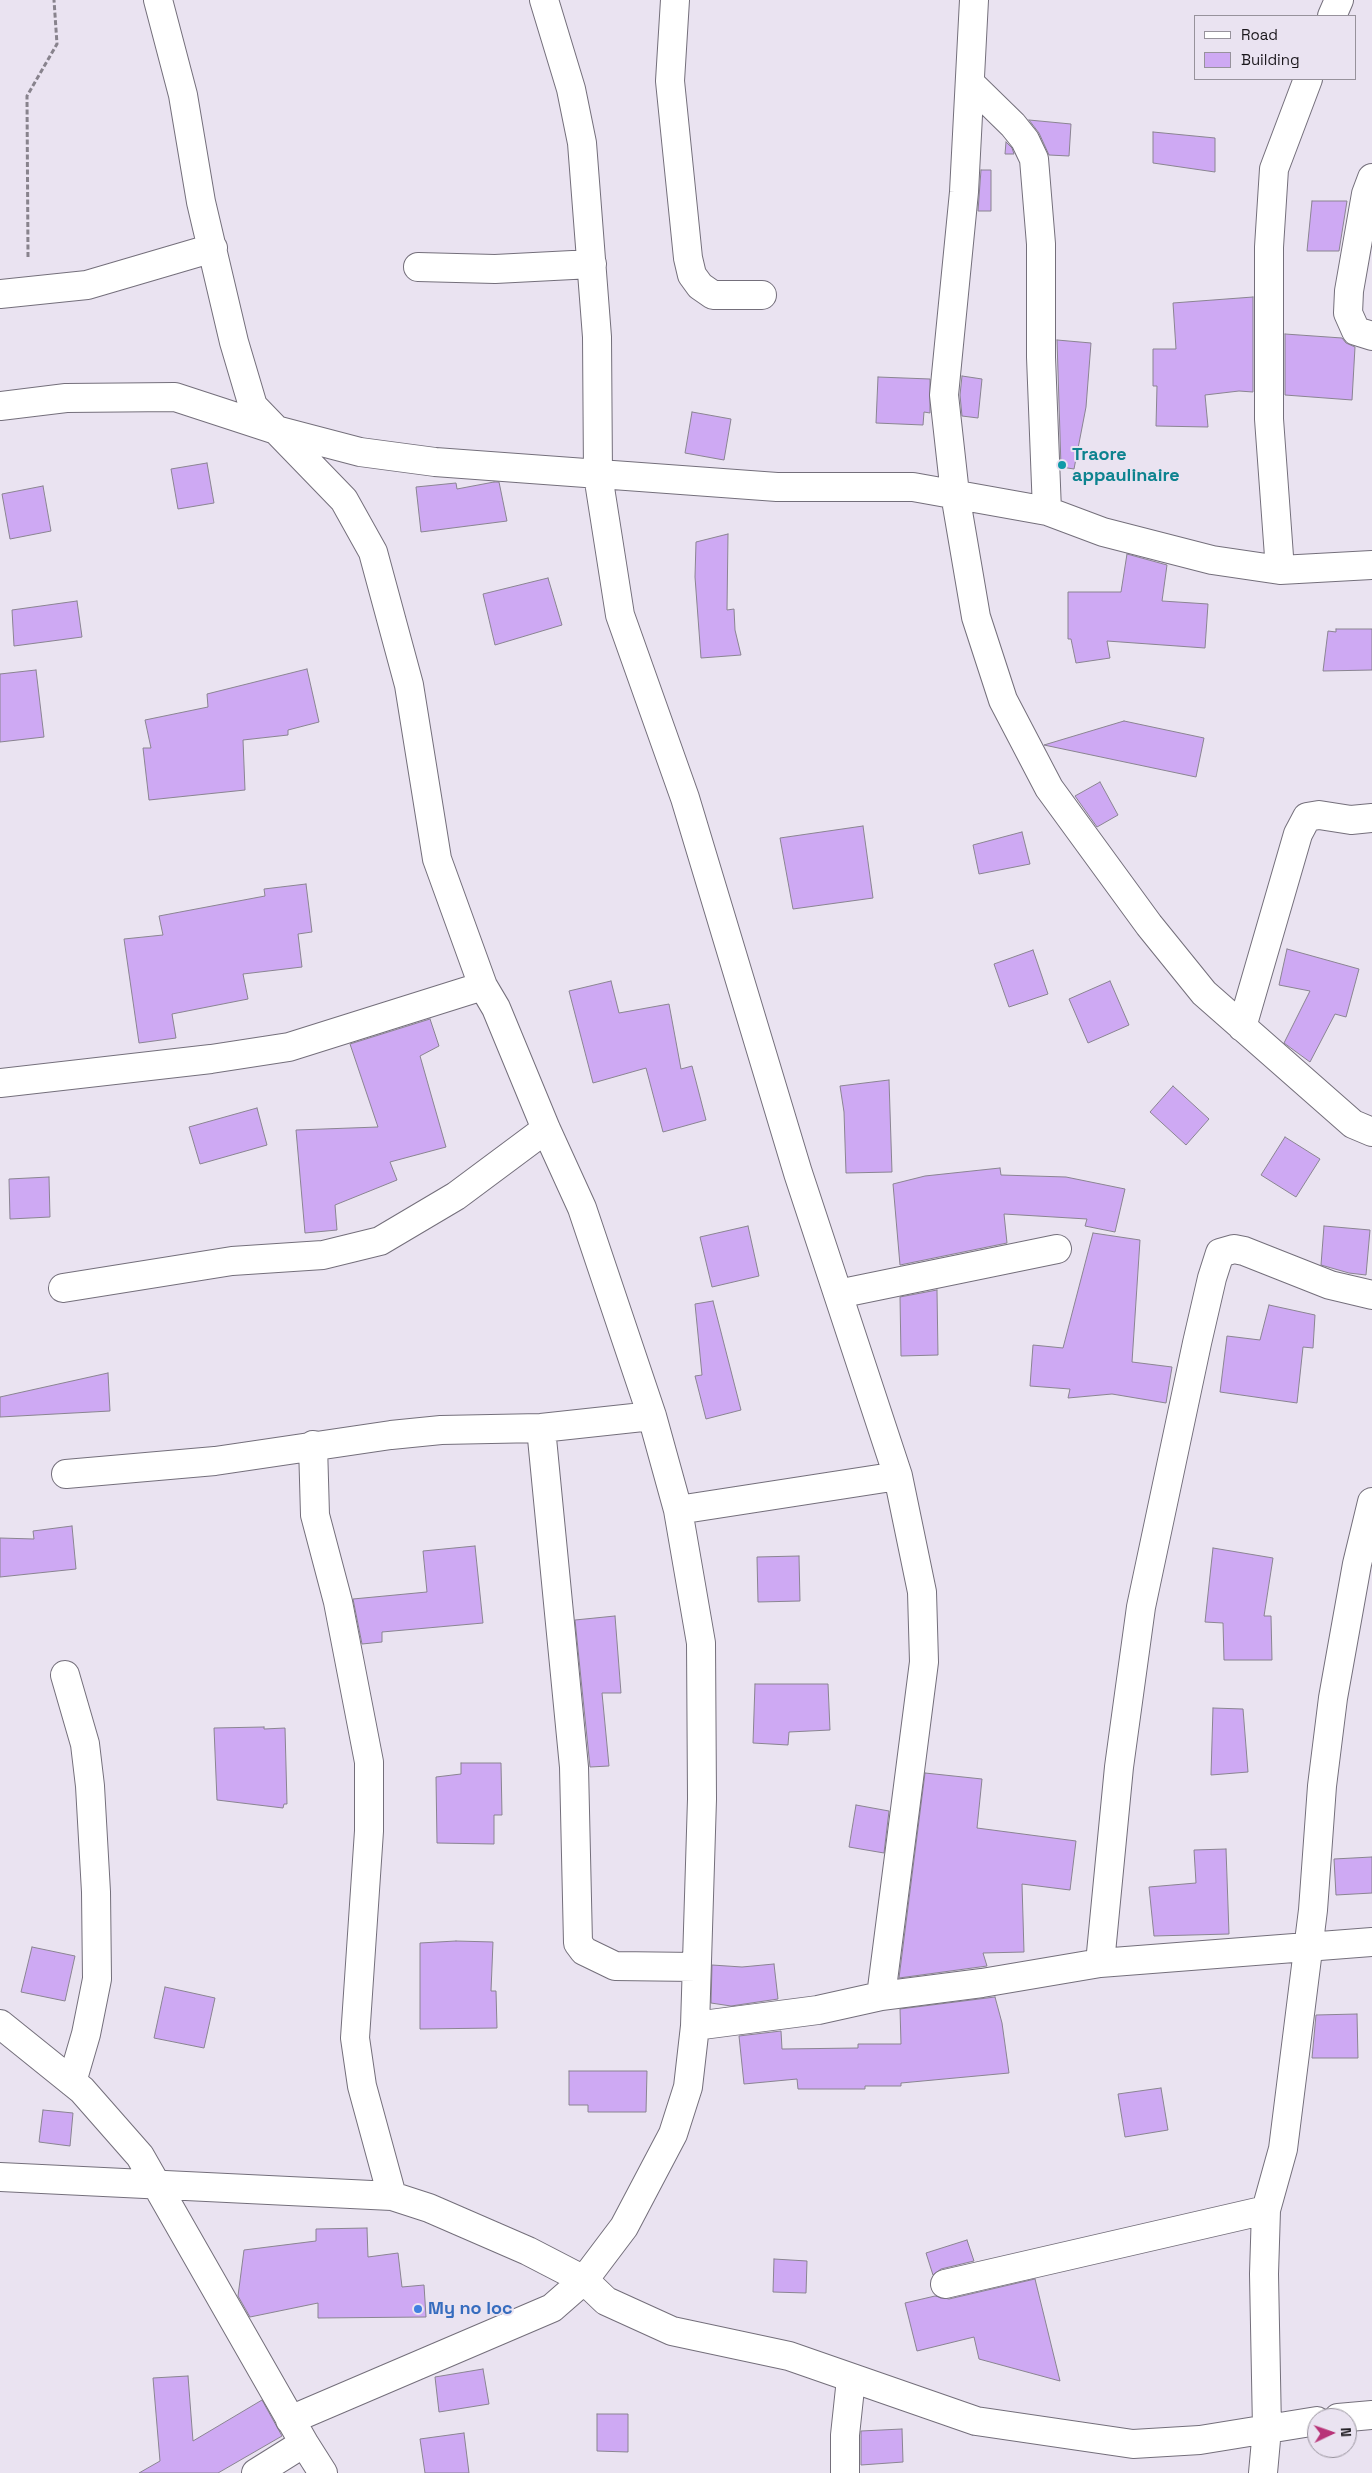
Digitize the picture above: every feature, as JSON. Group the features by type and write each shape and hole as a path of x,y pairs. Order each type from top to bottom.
{"street":[{"path":"158,0 183,95 201,202 234,342 253,406 344,500 373,552 408,685 437,860 483,986 496,1008 546,1130 582,1208 652,1416 678,1510 701,1643 702,1800 694,2026 688,2086 673,2134 624,2227 584,2280 552,2308 290,2420"},
{"path":"544,0 572,89 582,143 597,337 598,474 620,615 685,798 798,1173 898,1476 922,1592 924,1662 881,1996"},
{"path":"675,0 670,81 688,258 692,275 700,286 713,295 762,295"},
{"path":"974,0 964,192 944,395 955,494 969,581 982,636 1003,700 1049,788 1149,925 1204,993 1353,1124 1372,1132"},
{"path":"1332,15 1339,0"},
{"path":"1280,570 1269,420 1269,246 1274,169 1308,80"},
{"path":"970,82 1019,133 1034,159 1041,244 1041,357 1047,511"},
{"path":"1372,178 1364,204 1349,291 1348,313 1356,331 1372,336"},
{"path":"0,294 87,285 213,248"},
{"path":"418,266 494,268 592,264"},
{"path":"0,406 66,398 175,397 276,430 360,452 435,462 777,487 913,487 1047,511 1103,532 1212,560 1280,570 1372,565"},
{"path":"1242,1027 1298,834 1307,816 1320,814 1351,820 1372,818"},
{"path":"0,1083 191,1061 289,1047 483,986"},
{"path":"62,1288 232,1261 323,1255 380,1241 456,1196 546,1130"},
{"path":"838,1294 1057,1249"},
{"path":"1100,1963 1118,1767 1140,1607 1197,1343 1212,1278 1220,1253 1234,1249 1244,1251 1330,1285 1372,1295"},
{"path":"66,1474 215,1461 313,1445 442,1430 541,1428 652,1416"},
{"path":"541,1428 574,1767 578,1943 584,1951 614,1966 696,1967"},
{"path":"313,1445 315,1515 338,1602 368,1762 370,1831 355,2038 362,2086 392,2196"},
{"path":"678,1510 898,1476"},
{"path":"1263,2473 1266,2429 1264,2274 1266,2210 1283,2149 1314,1910 1322,1786 1333,1698 1365,1565 1372,1502"},
{"path":"65,1675 85,1744 90,1786 96,1892 97,1979 86,2034 72,2082"},
{"path":"694,2026 818,2010 881,1996 982,1983 1100,1963 1372,1942"},
{"path":"0,2024 82,2090 140,2156 290,2420 324,2473"},
{"path":"0,2177 392,2196 438,2212 528,2251 584,2280 606,2301 672,2331 789,2356 976,2421 1133,2444 1200,2440 1307,2423"},
{"path":"945,2284 1266,2210"},
{"path":"845,2473 845,2435 851,2379"},
{"path":"1357,2416 1372,2415"},
{"path":"256,2473 304,2443"}],"path":[{"path":"28,292 27,96 57,44 54,0"}],"building":[{"path":"1029,120 1071,124 1069,156 1049,155 1039,133"},
{"path":"1153,132 1215,138 1215,172 1153,163"},
{"path":"1006,142 1012,148 1014,154 1005,154"},
{"path":"981,170 991,170 991,211 978,211"},
{"path":"1312,201 1347,201 1339,251 1307,251"},
{"path":"1253,297 1253,392 1239,391 1205,395 1208,427 1156,426 1157,386 1153,386 1153,349 1176,349 1173,303"},
{"path":"1285,334 1342,338 1346,343 1355,347 1352,400 1285,395"},
{"path":"1057,340 1091,343 1086,407 1074,469 1061,467"},
{"path":"962,376 982,379 978,418 962,416 960,395"},
{"path":"878,377 930,379 930,413 924,412 923,425 876,423"},
{"path":"692,412 731,419 724,460 685,453"},
{"path":"207,463 214,503 178,509 171,469"},
{"path":"499,482 507,521 421,532 416,487 456,483 457,489"},
{"path":"43,486 51,531 10,539 2,494"},
{"path":"728,534 727,610 734,609 735,630 741,655 701,658 695,577 696,542"},
{"path":"1127,554 1167,565 1162,601 1208,604 1205,648 1107,641 1110,658 1076,663 1071,639 1068,639 1068,592 1121,592"},
{"path":"548,578 562,625 495,645 483,594"},
{"path":"77,601 82,637 14,646 12,610"},
{"path":"1336,629 1372,629 1372,670 1323,671 1328,631 1336,632"},
{"path":"307,669 319,722 288,730 288,735 243,740 245,790 149,800 143,748 151,748 145,720 208,707 207,694"},
{"path":"36,670 44,737 0,742 0,674"},
{"path":"1124,721 1204,738 1196,777 1044,745"},
{"path":"1100,782 1118,815 1097,827 1075,796"},
{"path":"863,826 873,898 793,909 780,838"},
{"path":"1022,832 1030,864 979,874 973,845"},
{"path":"306,884 312,932 298,934 302,967 243,974 248,999 172,1014 176,1038 139,1043 124,939 163,935 159,916 265,896 264,889"},
{"path":"1287,949 1359,969 1346,1017 1335,1014 1310,1062 1284,1043 1310,991 1279,985"},
{"path":"1033,950 1048,994 1009,1007 994,964"},
{"path":"611,981 619,1013 669,1004 681,1069 692,1066 706,1120 663,1132 646,1068 593,1083 569,991"},
{"path":"1110,981 1129,1025 1088,1043 1069,999"},
{"path":"430,1019 439,1046 420,1056 446,1147 390,1162 397,1180 335,1205 337,1230 305,1233 296,1130 378,1127 350,1044"},
{"path":"889,1080 892,1172 846,1173 844,1112 840,1086"},
{"path":"1173,1086 1209,1119 1186,1145 1150,1112"},
{"path":"257,1108 267,1145 200,1164 189,1127"},
{"path":"1285,1137 1320,1159 1296,1197 1261,1175"},
{"path":"1000,1168 1001,1175 1066,1177 1125,1189 1115,1232 1085,1226 1087,1219 1004,1214 1007,1243 900,1265 893,1184 925,1176"},
{"path":"49,1177 50,1217 10,1219 9,1179"},
{"path":"748,1226 759,1276 712,1287 700,1237"},
{"path":"1324,1226 1370,1230 1366,1275 1349,1273 1321,1265"},
{"path":"1093,1233 1140,1240 1132,1362 1172,1367 1166,1403 1112,1394 1068,1398 1070,1389 1030,1386 1033,1345 1063,1348"},
{"path":"937,1290 938,1355 901,1356 900,1297"},
{"path":"713,1301 741,1410 706,1419 695,1376 702,1375 695,1304"},
{"path":"1269,1305 1315,1315 1313,1348 1303,1347 1297,1403 1220,1392 1227,1336 1260,1340"},
{"path":"108,1373 110,1411 0,1417 0,1397"},
{"path":"72,1526 76,1569 0,1577 0,1538 34,1539 33,1531"},
{"path":"475,1546 483,1623 382,1632 382,1642 362,1644 353,1599 427,1592 423,1551"},
{"path":"1213,1548 1273,1558 1264,1616 1271,1616 1272,1660 1224,1660 1223,1623 1205,1622"},
{"path":"799,1556 800,1601 758,1602 757,1557"},
{"path":"615,1616 621,1693 602,1693 609,1766 590,1767 575,1620"},
{"path":"755,1684 828,1684 830,1730 789,1732 788,1745 753,1743"},
{"path":"1213,1708 1243,1709 1248,1772 1211,1775"},
{"path":"264,1727 264,1729 285,1728 287,1804 284,1804 283,1808 217,1800 214,1728"},
{"path":"461,1763 501,1763 502,1815 494,1815 494,1844 437,1843 436,1777 461,1774"},
{"path":"925,1773 982,1779 977,1828 1076,1841 1070,1890 1022,1884 1024,1952 983,1953 987,1966 899,1978"},
{"path":"856,1805 889,1811 884,1853 849,1847"},
{"path":"1226,1849 1229,1934 1154,1936 1149,1887 1196,1883 1194,1850"},
{"path":"1372,1857 1372,1893 1336,1895 1334,1859"},
{"path":"456,1941 493,1942 491,1991 496,1991 497,2028 420,2029 420,1943"},
{"path":"32,1947 75,1956 65,2001 21,1992"},
{"path":"774,1964 778,1999 731,2006 711,2003 712,1965 742,1967"},
{"path":"165,1987 215,1998 204,2048 154,2038"},
{"path":"995,1997 1002,2023 1009,2073 901,2083 901,2086 865,2086 865,2089 798,2089 797,2079 744,2084 739,2036 781,2031 782,2049 858,2048 858,2044 901,2044 900,2009"},
{"path":"1357,2014 1358,2058 1312,2058 1316,2015"},
{"path":"569,2071 647,2071 646,2112 588,2112 588,2105 569,2105"},
{"path":"1161,2088 1168,2130 1125,2137 1118,2094"},
{"path":"43,2110 73,2113 70,2146 39,2142"},
{"path":"367,2228 368,2257 398,2253 402,2287 424,2285 426,2317 318,2318 318,2303 250,2317 238,2296 244,2250 316,2241 316,2229"},
{"path":"967,2240 974,2261 941,2269 933,2275 926,2253"},
{"path":"774,2259 807,2261 806,2293 773,2292"},
{"path":"1035,2279 1060,2381 979,2359 974,2337 917,2351 905,2303 935,2296 949,2299"},
{"path":"483,2369 489,2404 439,2412 435,2377"},
{"path":"188,2376 193,2441 262,2400 282,2436 218,2473 139,2473 160,2461 153,2378"},
{"path":"597,2414 628,2414 628,2452 597,2451"},
{"path":"902,2429 903,2462 861,2465 861,2431"},
{"path":"464,2433 469,2473 425,2473 420,2439"}],"place":[{"name":"Traore appaulinaire","path":"1062,465"},
{"name":"My no loc","path":"418,2309"}]}
